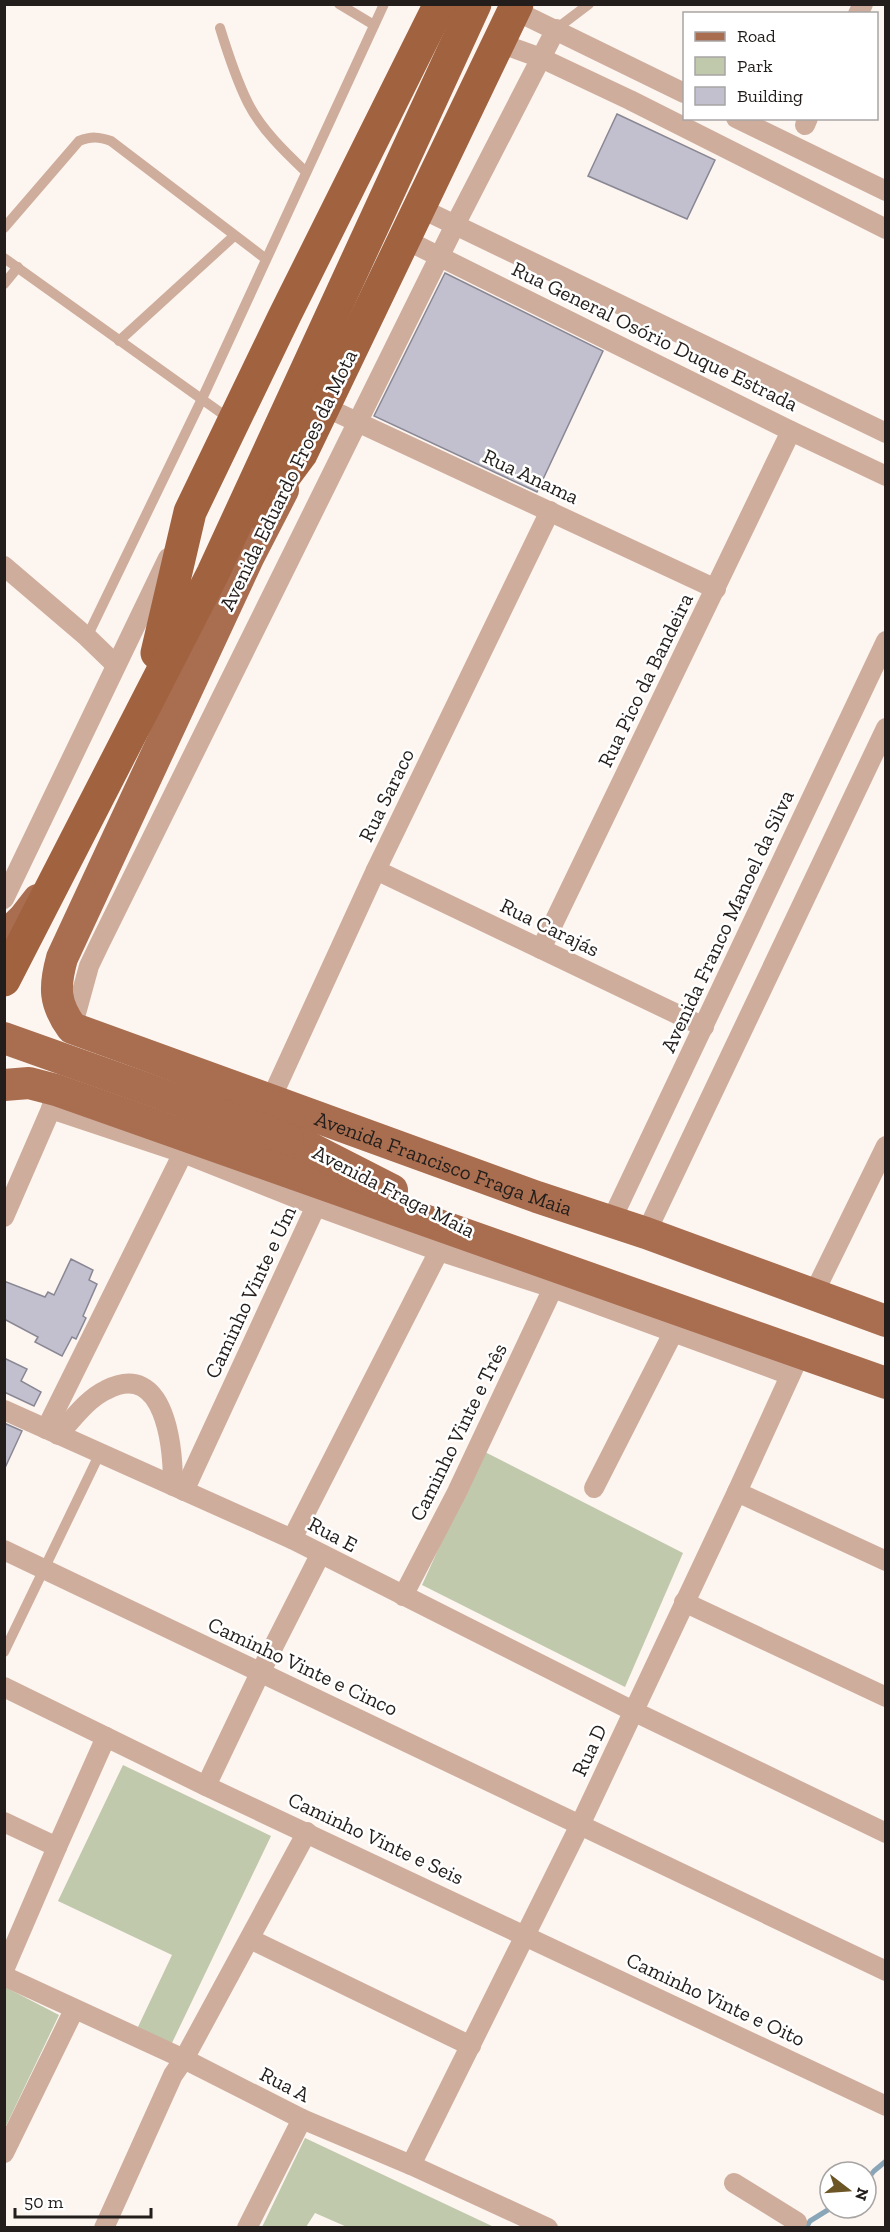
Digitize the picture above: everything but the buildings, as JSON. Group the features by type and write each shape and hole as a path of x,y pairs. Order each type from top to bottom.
{"highway":[{"name":"Avenida Eduardo Froes da Mota","path":"146,701 190,512 440,4"},
{"name":"Avenida Eduardo Froes da Mota","path":"4,980 213,573 475,4"},
{"name":"Avenida Eduardo Froes da Mota","path":"301,454 515,7"},
{"path":"213,573 301,454"}],"main road":[{"name":"Avenida Eduardo Froes da Mota","path":"72,1028 63,1015 56,993 57,976 63,958 248,558 301,454"},
{"path":"4,938 24,918 58,873"},
{"path":"54,1100 44,1060 46,1049 51,1038 59,1032 72,1028"},
{"name":"Avenida Francisco Fraga Maia","path":"72,1028 885,1321"},
{"path":"4,1038 296,1142"},
{"path":"4,1084 29,1083 54,1100 503,1247 795,1363 885,1383"},
{"name":"Avenida Fraga Maia","path":"296,1142 537,1197"},
{"name":"Avenida Fraga Maia","path":"296,1142 503,1247"}],"street":[{"path":"515,7 683,92"},
{"path":"72,1028 93,959 455,225 556,29"},
{"path":"499,43 541,58 630,100 885,229"},
{"path":"630,100 644,73"},
{"path":"740,120 885,191"},
{"name":"Rua General Osório Duque Estrada","path":"420,208 885,433"},
{"name":"Rua General Osório Duque Estrada","path":"404,239 885,476"},
{"name":"Rua Anama","path":"325,407 716,589"},
{"name":"Rua Pico da Bandeira","path":"541,949 791,431"},
{"name":"Rua Saraco","path":"270,1101 376,870 550,511"},
{"path":"4,899 190,512"},
{"path":"4,566 116,665"},
{"name":"Avenida Franco Manoel da Silva","path":"611,1221 885,641"},
{"path":"646,1233 885,728"},
{"name":"Rua Carajás","path":"376,870 704,1027"},
{"path":"4,1217 54,1100"},
{"name":"Caminho Vinte e Um","path":"54,1100 316,1206 178,1489"},
{"path":"813,1295 885,1146"},
{"path":"52,1432 183,1153"},
{"path":"316,1206 439,1251 553,1288 674,1333 795,1363"},
{"path":"292,1539 439,1251"},
{"name":"Caminho Vinte e Três","path":"403,1596 457,1492 553,1288"},
{"path":"594,1488 674,1333"},
{"name":"Rua D","path":"411,2164 580,1825 737,1492 795,1363"},
{"path":"52,1432 104,1391 120,1384 136,1385 150,1393 162,1408 178,1489"},
{"name":"Rua E","path":"4,1410 292,1539 633,1712 885,1833"},
{"path":"737,1492 885,1561"},
{"name":"Caminho Vinte e Cinco","path":"4,1550 885,1971"},
{"path":"206,1786 320,1555"},
{"path":"684,1602 885,1697"},
{"name":"Caminho Vinte e Seis","path":"4,1686 206,1786 525,1935"},
{"path":"4,1970 106,1737"},
{"path":"4,1822 57,1847"},
{"path":"104,2228 173,2075 184,2059 307,1832"},
{"name":"Caminho Vinte e Oito","path":"525,1935 885,2106"},
{"path":"250,1938 471,2046"},
{"name":"Rua A","path":"4,1976 184,2059 302,2119 411,2164 541,2226"},
{"path":"4,2153 74,2010"},
{"path":"247,2228 302,2119"},
{"path":"734,2183 801,2226"}],"lane":[{"path":"339,4 374,25"},
{"path":"87,637 201,401 384,4"},
{"path":"556,29 589,4"},
{"path":"220,28 235,75 249,106 284,150 306,172"},
{"path":"4,228 79,141 92,136 111,141 266,259"},
{"path":"119,341 234,236"},
{"path":"4,258 201,401 234,422"},
{"path":"4,284 18,267"},
{"path":"4,1652 100,1453"}],"green space":[{"path":"483,1451 683,1553 625,1687 422,1585"},
{"path":"123,1765 271,1836 171,2045 137,2029 172,1955 58,1901"},
{"path":"5,1987 59,2015 5,2128"},
{"path":"305,2138 494,2227 347,2227 315,2213 306,2227 262,2227"}],"waterway":[{"path":"878,2168 886,2161"},
{"path":"806,2228 810,2221 818,2216"}]}
